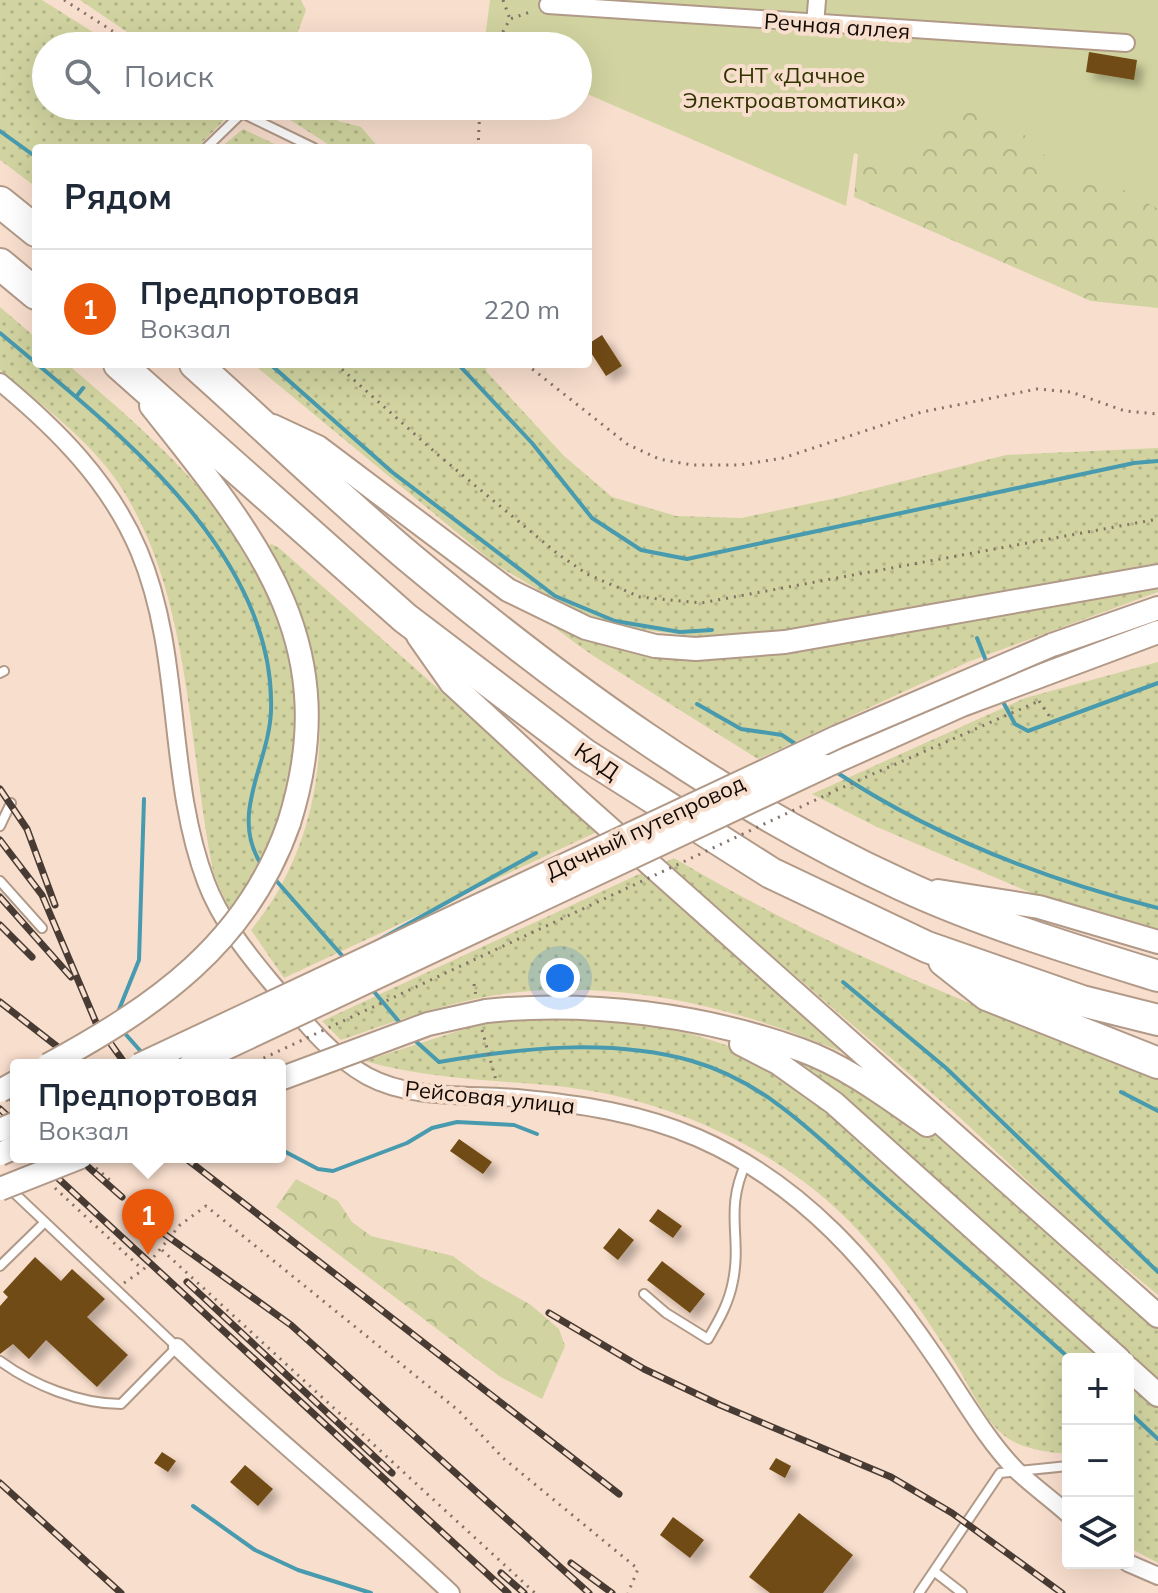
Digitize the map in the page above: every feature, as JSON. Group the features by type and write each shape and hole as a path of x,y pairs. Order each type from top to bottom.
{"highway":[{"path":"0,202 32,228"},
{"path":"0,264 32,291"},
{"name":"КАД","path":"124,368 405,618 584,754 758,864 927,947 1082,1001 1158,1020"},
{"name":"КАД","path":"199,368 410,558 606,712 779,820 905,886 1092,956 1158,976"},
{"path":"927,947 987,995 1158,1063"}],"main road":[{"path":"58,1059 144,1007 208,955 257,893 289,823 302,782 308,734 307,694 291,617 258,548 122,368"},
{"path":"254,417 318,447 508,590 586,628 655,646 696,649 785,642 1158,576"},
{"name":"Дачный путепровод","path":"152,1059 837,737 1052,645 1158,608"},
{"path":"405,618 451,683 1158,1316"},
{"name":"Дачный путепровод","path":"203,1059 826,766 1003,688 1158,632"},
{"path":"1003,688 1158,646"},
{"path":"905,886 1039,907 1158,942"},
{"path":"286,1077 384,1039 486,1011 530,1006 600,1008 700,1023 802,1050 864,1082 990,1167"},
{"path":"700,1023 778,1063 834,1103 1112,1353"},
{"path":"0,1189 81,1163"},
{"path":"1134,1373 1158,1395"}],"street":[{"path":"815,25 817,0"},
{"name":"Речная аллея","path":"548,5 815,25 1126,43"},
{"name":"Рейсовая улица","path":"0,382 74,450 116,506 139,551 164,638 195,845 207,886 228,925 298,1013 350,1066 371,1079 408,1090 579,1105 624,1114 681,1132 746,1162 797,1197 871,1270 1015,1469 1062,1509"},
{"path":"177,1347 265,1431 357,1505 451,1593"},
{"path":"1134,1566 1158,1576"}],"lane":[{"path":"210,144 235,120"},
{"path":"256,120 306,144"},
{"path":"0,826 11,803"},
{"path":"0,881 42,928"},
{"path":"644,1294 666,1313 708,1339 727,1306 734,1277 734,1189 746,1162"},
{"path":"0,1179 177,1347 121,1404 62,1392 30,1380 0,1361"},
{"path":"0,1266 45,1222"},
{"path":"919,1593 1000,1473 1062,1466"},
{"path":"935,1572 962,1593"}],"path":[{"path":"64,0 114,32"},
{"path":"503,0 510,19"},
{"path":"503,32 510,19 548,5"},
{"path":"478,144 479,120"},
{"path":"340,368 437,454 558,554 603,583 658,601 701,603 1158,519"},
{"path":"531,368 627,444 659,459 692,465 739,465 783,458 922,412 1037,389 1071,392 1125,411 1158,414"},
{"path":"262,1059 812,802 1039,701 1050,717"},
{"path":"484,1038 497,1077 497,1097"},
{"path":"89,1163 111,1181"},
{"path":"54,1187 143,1270"},
{"path":"535,1593 159,1247 180,1225 206,1206 459,1411 503,1458 638,1569 628,1593"},
{"path":"116,1289 143,1270 162,1250"}],"green space":[{"path":"0,0 42,0 93,32 32,32 32,120 224,120 201,144 32,144 32,184 0,160"},
{"path":"80,0 301,0 306,10 298,32 127,32"},
{"name":"СНТ «Дачное Электроавтоматика»","path":"490,0 1158,0 1158,209 1105,180 1069,189 1032,139 965,106 891,165 854,153 846,206 592,96 592,32 486,32"},
{"path":"973,99 1158,202 1158,308 1091,301 854,197 859,143"},
{"path":"290,120 337,120 361,127 376,144 328,144"},
{"path":"243,129 275,144 225,144"},
{"path":"0,307 32,335 32,368 72,368 125,414 178,465 224,518 262,574 287,635 299,701 294,772 270,851 231,913 214,875 174,624 161,575 143,528 119,484 94,452 0,370"},
{"path":"258,368 486,368 564,456 612,497 676,516 741,518 837,498 1006,455 1158,448 1158,563 772,634 692,636 619,627 562,604 495,564"},
{"path":"271,544 599,831 284,978 251,930 280,888 301,842 314,793 319,742 317,691 308,641 291,593 267,549"},
{"path":"1158,587 1158,592 968,662 758,759 592,655 537,615 686,657 755,656"},
{"path":"1158,662 1158,930 1104,924 877,827 812,794 1025,698"},
{"path":"674,858 851,951 972,1004 1158,1076 1158,1295 1083,1233 956,1114 664,863"},
{"path":"648,870 849,1055 733,1013 613,991 530,991 481,998 341,1040 322,1021"},
{"path":"530,1014 596,1018 660,1027 723,1044 783,1071 1097,1353 1062,1353 1062,1453 1023,1446 1000,1432 924,1315 857,1229 817,1192 758,1152 694,1121 627,1098 557,1086 436,1075 365,1061 489,1021"},
{"path":"801,1057 933,1132 1001,1185 1158,1329 1158,1384 1134,1362 1134,1353 1124,1353 877,1125 800,1063"},
{"path":"296,1179 338,1201 352,1222 371,1236 453,1256 481,1277 531,1305 559,1329 565,1346 542,1399 499,1376 276,1207"},
{"path":"1134,1386 1158,1408 1158,1563 1134,1550"}],"building":[{"path":"1089,52 1137,60 1134,80 1086,72"},
{"path":"602,335 622,366 606,376 592,354 592,341"},
{"path":"459,1139 492,1162 483,1174 450,1151"},
{"path":"658,1209 682,1226 673,1238 649,1221"},
{"path":"619,1228 634,1240 618,1260 603,1248"},
{"path":"35,1257 61,1281 72,1269 105,1299 87,1317 128,1355 97,1387 46,1340 29,1359 13,1344 0,1354 0,1306 8,1297 3,1292"},
{"path":"662,1261 705,1294 690,1313 647,1280"},
{"path":"162,1452 176,1461 168,1472 154,1463"},
{"path":"776,1458 791,1466 785,1478 769,1469"},
{"path":"245,1465 273,1489 258,1506 230,1482"},
{"path":"799,1513 853,1555 823,1593 770,1593 749,1577"},
{"path":"673,1517 704,1540 690,1558 660,1535"}],"waterway":[{"path":"0,131 32,154"},
{"path":"0,333 32,360"},
{"path":"42,368 117,434 194,515 226,560 251,608 267,658 271,711 250,808 252,845 261,864"},
{"path":"275,368 392,472 555,596 615,621 680,632 712,630"},
{"path":"462,368 532,443 592,518 641,550 687,559 1134,463 1158,461"},
{"path":"76,397 83,388"},
{"path":"977,638 988,666"},
{"path":"1002,700 1015,724 1028,731 1158,683"},
{"path":"697,704 741,729 782,735 800,747"},
{"path":"833,770 909,815 990,853 1073,883 1158,908"},
{"path":"118,1012 139,960 144,799"},
{"path":"370,945 536,853"},
{"path":"273,877 346,960"},
{"path":"843,982 946,1068 1158,1272"},
{"path":"371,988 401,1024"},
{"path":"121,1029 144,1055"},
{"path":"411,1037 439,1062 533,1049 629,1049 692,1061 745,1083 814,1133 1063,1353"},
{"path":"1121,1092 1158,1111"},
{"path":"286,1152 318,1169 333,1171 407,1143 432,1128 457,1122 514,1125 537,1134"},
{"path":"1134,1417 1158,1439"},
{"path":"193,1506 255,1550 298,1570 371,1593"}],"railway":[{"path":"0,789 27,829 55,905"},
{"path":"0,840 42,895 100,1032"},
{"path":"0,897 71,977"},
{"path":"0,925 32,957"},
{"path":"0,1002 73,1059"},
{"path":"96,1023 122,1059"},
{"path":"0,1088 10,1097"},
{"path":"0,1109 10,1118"},
{"path":"0,1125 10,1134"},
{"path":"42,1163 508,1593"},
{"path":"84,1163 122,1197"},
{"path":"192,1163 619,1494"},
{"path":"163,1233 291,1325 589,1593"},
{"path":"187,1282 392,1473"},
{"path":"549,1313 644,1369 720,1405 891,1477 952,1513 1062,1593"},
{"path":"0,1483 121,1593"},
{"path":"571,1563 612,1593"},
{"path":"501,1573 524,1593"}],"place":[{"name":"Предпортовая","path":"148,1255"}]}
